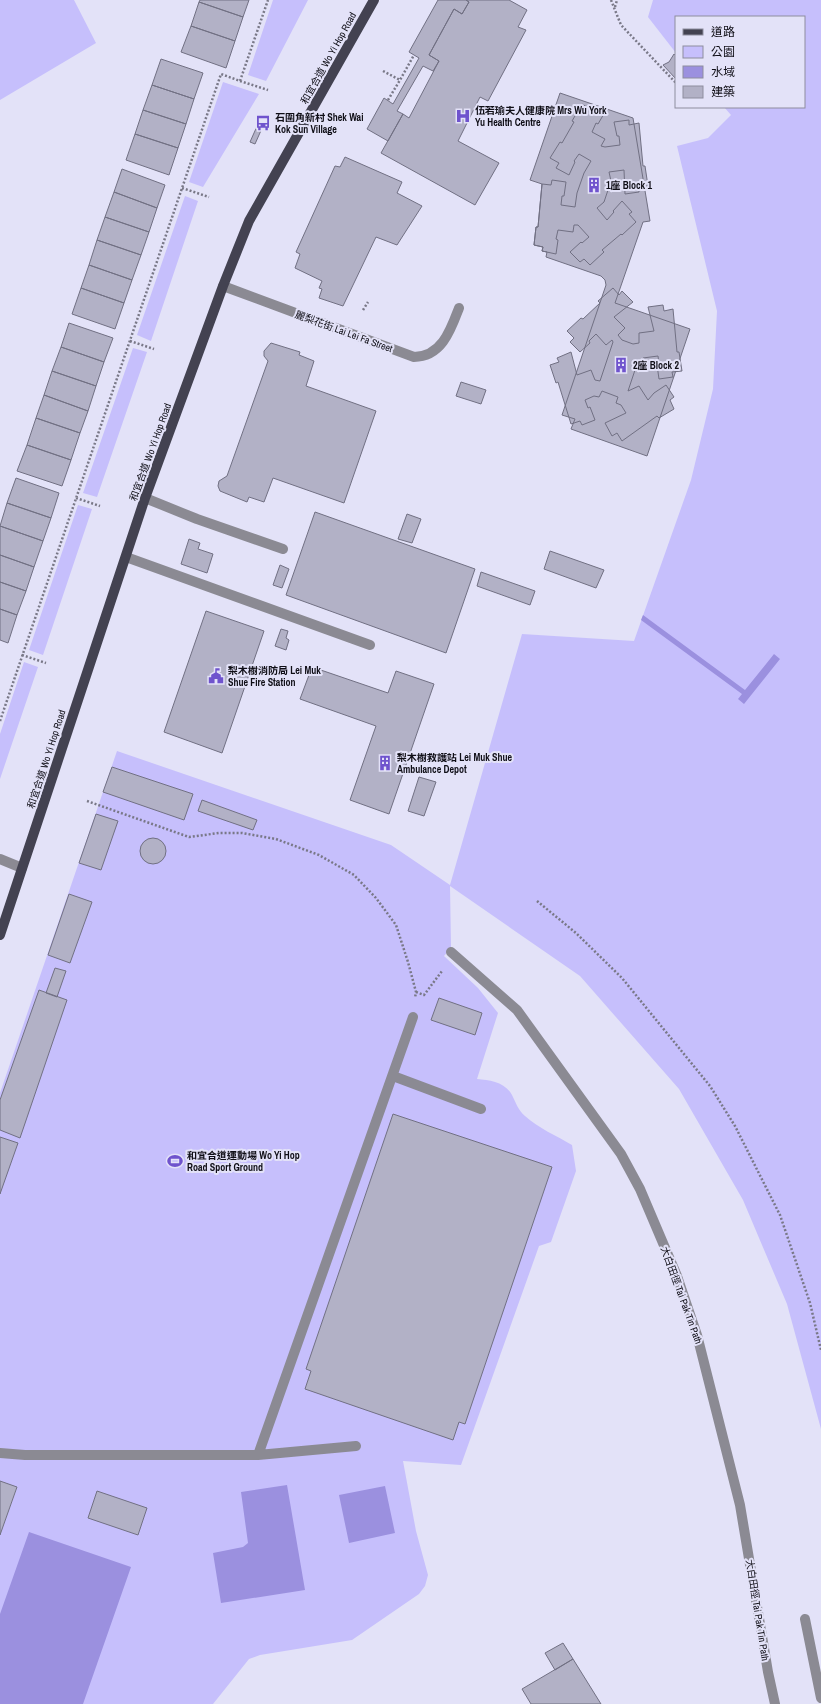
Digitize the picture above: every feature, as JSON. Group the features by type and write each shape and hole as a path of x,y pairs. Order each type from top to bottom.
{"main road":[{"name":"和宜合道 Wo Yi Hop Road","path":"0,934 145,498 223,286 249,221 374,0"}],"street":[{"name":"麗梨花街 Lai Lei Fa Street","path":"223,286 414,357 422,357 432,353 448,335 459,308"},
{"path":"145,498 197,519 283,549"},
{"path":"126,557 370,644"},
{"path":"0,859 22,868"},
{"name":"大白田徑 Tai Pak Tin Path","path":"453,953 517,1010 621,1154 640,1189 676,1276 698,1335 740,1505 768,1672 775,1704"},
{"path":"258,1455 413,1017"},
{"path":"393,1076 481,1109"},
{"path":"0,1453 25,1455 258,1455 356,1446"},
{"path":"805,1619 821,1698"}],"path":[{"path":"240,81 268,0"},
{"path":"611,0 621,25 675,82"},
{"path":"615,7 617,0"},
{"path":"388,100 414,55"},
{"path":"383,71 400,80"},
{"path":"0,721 222,74 268,90"},
{"path":"182,188 209,197"},
{"path":"363,310 368,302"},
{"path":"130,341 154,349"},
{"path":"76,498 100,506"},
{"path":"22,655 46,663"},
{"path":"87,801 189,837 219,833 242,833 276,839 319,855 354,875 376,898 396,926 416,992 413,1017"},
{"path":"537,901 576,933 622,978 714,1093 735,1126 780,1215 810,1303 821,1350"},
{"path":"416,992 424,995 453,953"}],"green space":[{"path":"0,0 74,0 96,43 0,100"},
{"path":"273,0 308,0 266,81 248,75"},
{"path":"653,0 821,0 821,1429 787,1304 743,1200 679,1089 580,976 450,886 451,948 444,956 478,988 498,1013 477,1079 501,1084 512,1095 519,1109 525,1116 542,1128 572,1145 576,1171 551,1242 539,1246 461,1465 403,1461 416,1531 428,1575 425,1586 419,1594 352,1640 260,1655 249,1659 213,1704 0,1704 0,1535 17,1488 0,1481 0,1093 117,751 391,845 450,885 522,634 634,641 691,480 713,389 717,311 677,146 708,138 731,115 725,108 805,108 805,16 675,16 675,52 648,17"},
{"path":"223,82 259,94 203,187 189,182"},
{"path":"185,196 198,201 151,341 137,335"},
{"path":"133,348 147,352 97,497 83,493"},
{"path":"78,505 92,509 43,655 29,650"},
{"path":"24,662 38,667 0,779 0,734"}],"water":[{"path":"643,615 745,690 774,654 780,659 744,704 738,699 742,694 641,620"},
{"path":"287,1485 305,1590 221,1603 213,1553 243,1547 248,1543 241,1492"},
{"path":"385,1486 395,1533 349,1543 339,1495"},
{"path":"29,1532 131,1567 83,1704 0,1704 0,1614"}],"building":[{"path":"200,0 249,0 243,17 199,2"},
{"path":"438,0 466,0 469,2 462,14 454,9 429,55 439,61 433,71 423,66 397,111 403,114 388,141 367,129 384,98 393,104 419,58 409,52"},
{"path":"466,0 509,0 527,10 518,27 526,30 488,101 480,97 458,141 499,163 475,205 381,153 403,114 409,118 439,61 429,55 454,9 462,14 469,2"},
{"path":"199,2 243,17 235,41 191,26"},
{"path":"191,26 235,41 226,68 181,52"},
{"path":"674,54 675,78 663,65 669,62"},
{"path":"161,59 203,73 194,99 152,85"},
{"path":"152,85 194,99 186,124 143,110"},
{"path":"560,93 633,118 650,221 643,222 615,303 690,329 647,456 571,429 575,419 562,415 606,285 605,280 601,276 546,257 547,252 542,251 543,247 534,245 536,227 538,227 542,184 530,180"},
{"name":"1座 Block 1","path":"582,104 590,109 593,105 605,112 598,124 596,123 592,132 605,139 601,146 605,147 620,145 619,136 617,136 614,122 629,120 629,125 639,123 643,166 645,166 648,186 639,187 639,192 625,194 624,170 609,172 611,181 604,202 597,208 607,220 622,201 632,212 629,214 636,222 602,250 604,252 590,265 584,259 580,262 570,252 589,237 578,225 574,225 573,232 558,230 556,239 558,240 556,254 542,251 543,247 534,245 536,227 538,227 542,184 551,185 552,180 566,182 561,205 575,207 577,193 584,173 591,161 579,154 574,161 575,162 569,175 556,168 559,163 550,158 560,142 562,143"},
{"path":"143,110 186,124 178,148 135,134"},
{"path":"258,124 263,126 255,144 250,142"},
{"path":"135,134 178,148 169,175 126,160"},
{"path":"345,157 402,182 397,193 422,206 397,245 376,237 343,306 319,298 322,289 319,288 322,281 295,268 300,254 296,252 335,166 340,167"},
{"path":"122,169 165,185 157,208 114,192"},
{"path":"114,192 157,208 149,232 105,217"},
{"path":"105,217 149,232 141,255 97,240"},
{"path":"97,240 141,255 132,280 89,265"},
{"path":"89,265 132,280 124,303 81,288"},
{"path":"81,288 124,303 115,329 72,314"},
{"name":"2座 Block 2","path":"613,288 619,295 622,291 633,302 614,317 625,328 618,335 622,340 633,344 639,343 639,333 654,331 648,307 663,305 664,311 673,309 677,352 679,352 682,371 672,372 673,377 659,379 657,365 659,364 658,356 643,358 641,362 638,361 628,391 639,386 648,400 654,393 666,385 674,397 670,400 674,409 659,418 657,416 622,441 617,433 612,436 605,423 626,413 621,405 616,403 618,397 602,391 599,397 594,396 585,400 588,408 590,407 595,420 582,425 580,421 571,424 558,382 556,383 550,365 559,362 557,358 571,352 577,375 591,370 595,380 600,381 613,342 612,340 606,345 596,334 589,341 590,343 580,352 570,342 574,338 567,331 581,318 583,319 600,303 598,301"},
{"path":"69,323 113,338 104,362 61,347"},
{"path":"271,343 300,352 299,355 314,361 306,386 376,411 344,503 273,478 264,502 249,497 247,502 220,491 218,486 219,481 227,476 268,361 264,356 264,351"},
{"path":"61,347 104,362 96,386 52,371"},
{"path":"52,371 96,386 88,411 44,395"},
{"path":"461,382 486,390 481,404 456,396"},
{"path":"44,395 88,411 80,433 36,418"},
{"path":"36,418 80,433 71,460 27,445"},
{"path":"27,445 71,460 62,486 17,471"},
{"path":"16,478 59,493 51,518 7,503"},
{"path":"7,503 51,518 43,541 0,526"},
{"path":"315,512 475,569 446,653 286,595"},
{"path":"407,514 421,519 412,543 398,539"},
{"path":"0,526 43,541 34,567 0,555"},
{"path":"189,539 200,543 198,549 213,554 207,573 181,564"},
{"path":"550,551 604,570 596,588 544,569"},
{"path":"0,555 34,567 26,591 0,582"},
{"path":"280,565 289,569 282,588 273,585"},
{"path":"481,572 535,591 530,605 477,586"},
{"path":"0,582 26,591 17,615 0,609"},
{"path":"0,609 17,615 8,643 0,640"},
{"name":"梨木樹消防局 Lei Muk Shue Fire Station","path":"206,611 264,631 222,753 164,732"},
{"path":"281,629 288,631 286,638 289,640 286,650 275,646"},
{"name":"梨木樹救護站 Lei Muk Shue Ambulance Depot","path":"312,667 388,693 396,671 434,684 389,814 350,800 376,726 300,699"},
{"path":"112,767 193,794 184,820 103,792"},
{"path":"419,777 436,782 424,816 408,811"},
{"path":"202,800 257,820 253,830 198,811"},
{"path":"96,814 118,821 101,870 79,863"},
{"path":"153,838 163,841 166,851 163,861 153,864 143,861 140,851 143,841"},
{"path":"69,894 92,902 70,963 48,955"},
{"path":"55,968 66,971 57,997 46,993"},
{"path":"39,990 67,1000 20,1138 0,1130 0,1100"},
{"path":"439,998 482,1013 475,1035 431,1020"},
{"path":"393,1114 552,1167 465,1424 459,1422 453,1440 305,1389 311,1371 306,1369"},
{"path":"0,1137 18,1143 0,1194"},
{"path":"0,1481 17,1487 0,1535"},
{"path":"97,1491 147,1508 138,1535 88,1518"},
{"path":"563,1643 573,1659 555,1670 545,1653"},
{"path":"573,1659 601,1704 531,1704 522,1689"}],"place":[{"name":"伍若瑜夫人健康院 Mrs Wu York Yu Health Centre","path":"463,116"},
{"name":"石圍角新村 Shek Wai Kok Sun Village","path":"263,123"},
{"name":"1座 Block 1","path":"594,185"},
{"name":"2座 Block 2","path":"621,365"},
{"name":"梨木樹消防局 Lei Muk Shue Fire Station","path":"216,676"},
{"name":"梨木樹救護站 Lei Muk Shue Ambulance Depot","path":"385,763"},
{"name":"和宜合道運動場 Wo Yi Hop Road Sport Ground","path":"175,1161"}]}
